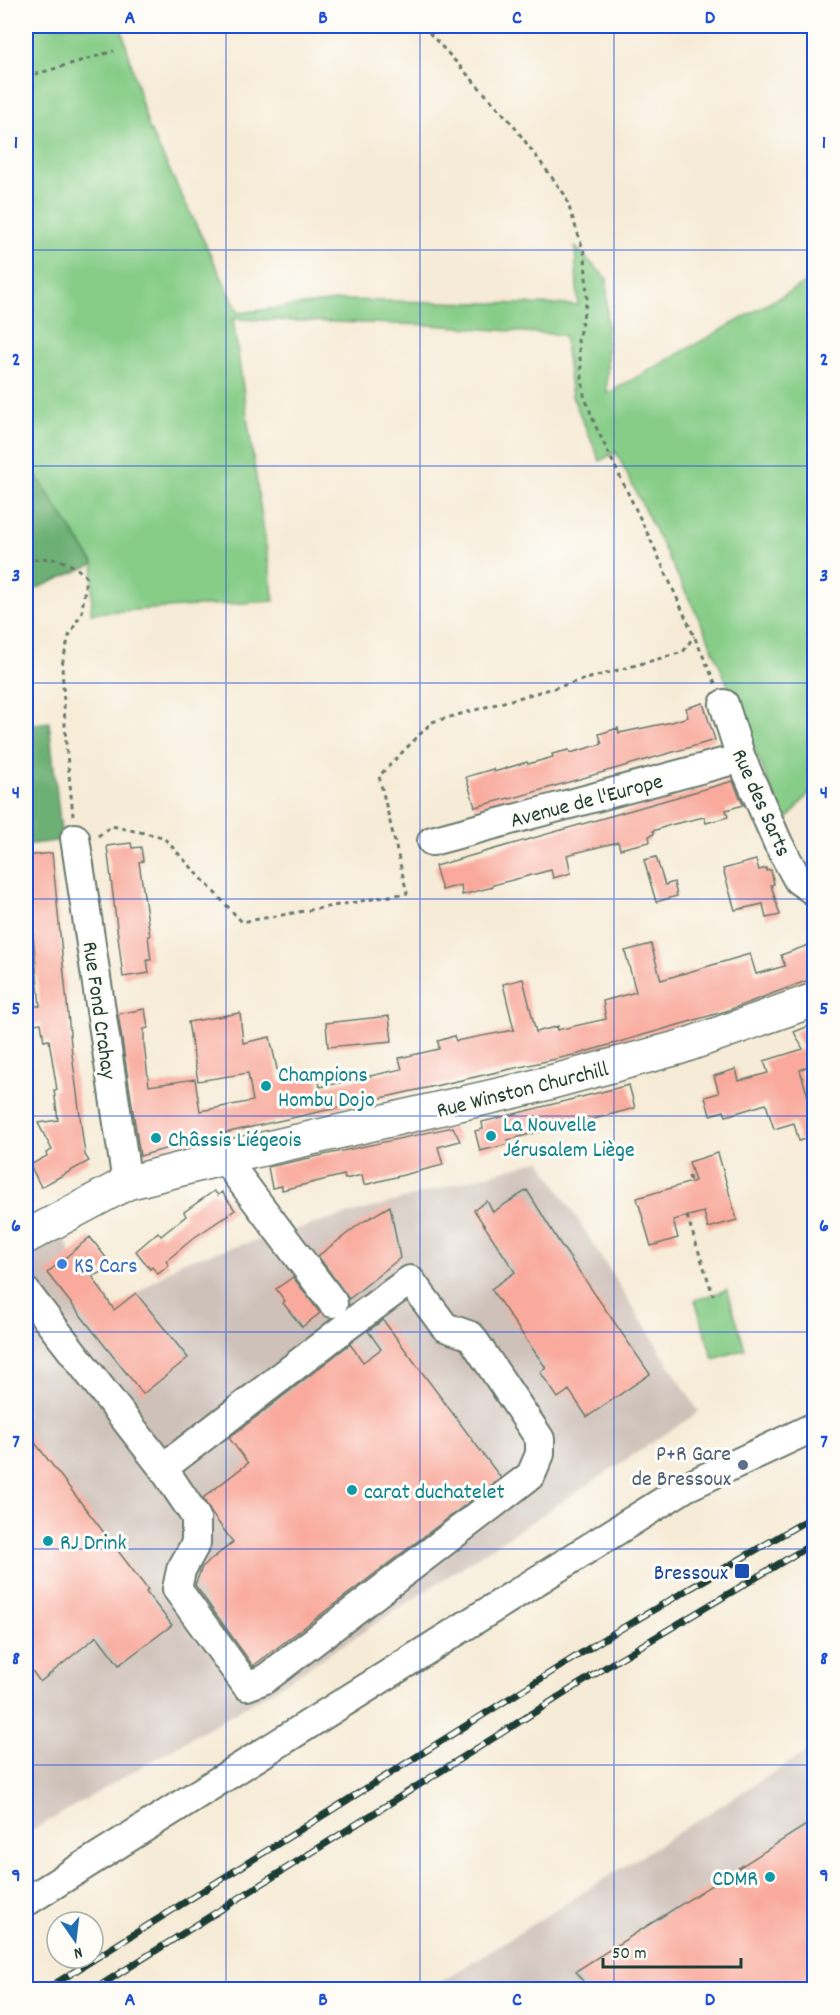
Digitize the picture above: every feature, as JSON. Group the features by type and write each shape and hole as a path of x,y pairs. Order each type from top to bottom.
{"main road":[{"name":"Rue Winston Churchill","path":"26,1237 127,1183 224,1158 552,1082 681,1047 814,1000"}],"street":[{"name":"Rue des Sarts","path":"724,704 741,758 778,843 798,880 814,891"},
{"name":"Avenue de l'Europe","path":"432,840 741,758"},
{"name":"Rue Fond Crahay","path":"85,839 127,1183"},
{"path":"224,1158 333,1303"},
{"path":"26,1292 162,1468 196,1517 196,1543 181,1570 177,1588 247,1686 265,1679 531,1475 540,1454 540,1438 471,1336 445,1328 410,1280 346,1326 162,1468"},
{"path":"26,1902 686,1487 814,1427"}],"path":[{"path":"423,26 510,121 565,195 585,255 587,299 578,340 584,395 596,427 654,547 724,704"},
{"path":"26,77 114,51"},
{"path":"26,564 33,559 57,559 79,569 86,577 82,612 69,636 62,665 66,744 85,839 112,826 163,837 242,922 407,893 379,776 432,722 684,652 694,636"},
{"path":"689,1176 691,1185"},
{"path":"687,1216 713,1295"}],"shaded area":[{"path":"540,1160 699,1412 277,1688 26,1834 26,1237 58,1218 70,1252 96,1282 115,1309 181,1262"},
{"path":"814,1747 814,1989 430,1989"}],"green space":[{"path":"26,26 121,26 148,126 239,313 342,300 578,305 575,247 607,279 607,394 814,278 814,787 785,822 706,633 616,452 600,461 572,396 564,335 431,325 233,319 274,601 91,613 94,564 26,460"},
{"path":"26,460 94,564 26,593"},
{"path":"49,722 62,840 26,845 26,725"},
{"path":"727,1290 745,1349 713,1359 695,1300"}],"building":[{"path":"703,703 715,740 475,807 466,777 493,769 494,772 527,762 528,764 553,757 552,754 569,750 570,753 602,744 599,734 618,728 619,733 672,722 688,717 686,708"},
{"path":"733,781 743,805 726,810 728,817 706,823 704,817 670,825 653,831 654,834 649,836 650,842 620,849 618,842 567,855 571,873 553,878 551,870 462,895 461,885 442,890 435,866"},
{"path":"131,843 132,848 141,847 143,861 139,862 150,936 148,936 151,960 147,960 149,973 123,977 107,846"},
{"path":"52,853 72,1054 85,1155 89,1161 41,1187 30,1165 47,1156 46,1153 52,1150 38,1123 58,1120 54,1090 57,1090 49,1040 44,1041 41,1023 34,1024 32,1006 40,1006 30,906 28,890 26,890 26,871 28,871 26,856"},
{"path":"656,857 665,885 674,882 677,896 656,902 644,860"},
{"path":"756,860 759,870 766,868 766,871 771,870 774,884 771,885 780,915 766,918 763,904 735,910 723,869"},
{"path":"814,943 814,978 726,1011 578,1054 220,1134 221,1138 205,1142 204,1138 140,1156 118,1014 145,1009 148,1028 144,1029 144,1044 149,1086 195,1079 200,1111 253,1101 248,1073 198,1081 188,1022 240,1013 243,1043 270,1037 280,1083 318,1075 320,1087 402,1069 399,1058 439,1049 438,1041 454,1036 456,1041 514,1030 503,984 523,979 536,1032 558,1026 557,1030 606,1019 603,1001 636,992 625,951 651,944 661,980 750,954 756,974 785,966 781,955"},
{"path":"389,1016 392,1041 328,1047 326,1023"},
{"path":"814,1024 814,1069 811,1064 800,1070 811,1107 814,1106 814,1136 799,1141 794,1123 774,1129 766,1104 726,1116 724,1111 710,1115 705,1097 719,1093 714,1076 736,1069 739,1081 768,1073 764,1061 803,1049 794,1032"},
{"path":"629,1085 635,1108 590,1120 574,1128 572,1123 508,1140 509,1144 480,1151 475,1131 483,1129 482,1122"},
{"path":"453,1127 460,1141 438,1147 443,1165 364,1185 362,1175 345,1179 344,1175 282,1190 282,1186 272,1188 268,1167"},
{"path":"718,1153 737,1220 708,1228 704,1212 673,1220 678,1238 651,1246 637,1198 695,1181 689,1162"},
{"path":"527,1190 559,1242 650,1374 587,1417 569,1390 558,1398 540,1372 546,1368 491,1289 515,1272 474,1210 487,1201 493,1212"},
{"path":"214,1191 218,1195 222,1192 235,1210 195,1237 166,1261 169,1265 158,1274 152,1267 150,1269 136,1251 158,1232 161,1236 186,1216 184,1212"},
{"path":"390,1206 400,1258 349,1299 318,1256 361,1223"},
{"path":"90,1237 114,1268 92,1276 114,1310 136,1293 188,1358 143,1394 47,1273"},
{"path":"293,1277 320,1313 302,1327 283,1303 285,1301 276,1289"},
{"name":"carat duchatelet","path":"383,1320 501,1478 253,1666 195,1585 202,1567 233,1542 203,1498 248,1463 229,1438 350,1344 363,1362 381,1349 368,1331"},
{"path":"26,1431 148,1590 146,1592 172,1625 119,1665 97,1636 40,1682 26,1662"},
{"name":"CDMR","path":"814,1820 814,1989 588,1989 576,1971"}],"railway":[{"path":"45,1990 607,1637 814,1516"},
{"path":"93,1990 619,1659 814,1543"}],"place":[{"name":"Champions Hombu Dojo","path":"266,1086"},
{"name":"La Nouvelle Jérusalem Liège","path":"491,1136"},
{"name":"Châssis Liégeois","path":"156,1138"},
{"name":"KS Cars","path":"62,1264"},
{"name":"P+R Gare de Bressoux","path":"743,1465"},
{"name":"carat duchatelet","path":"352,1490"},
{"name":"RJ Drink","path":"48,1541"},
{"name":"Bressoux","path":"742,1571"},
{"name":"CDMR","path":"770,1877"}]}
